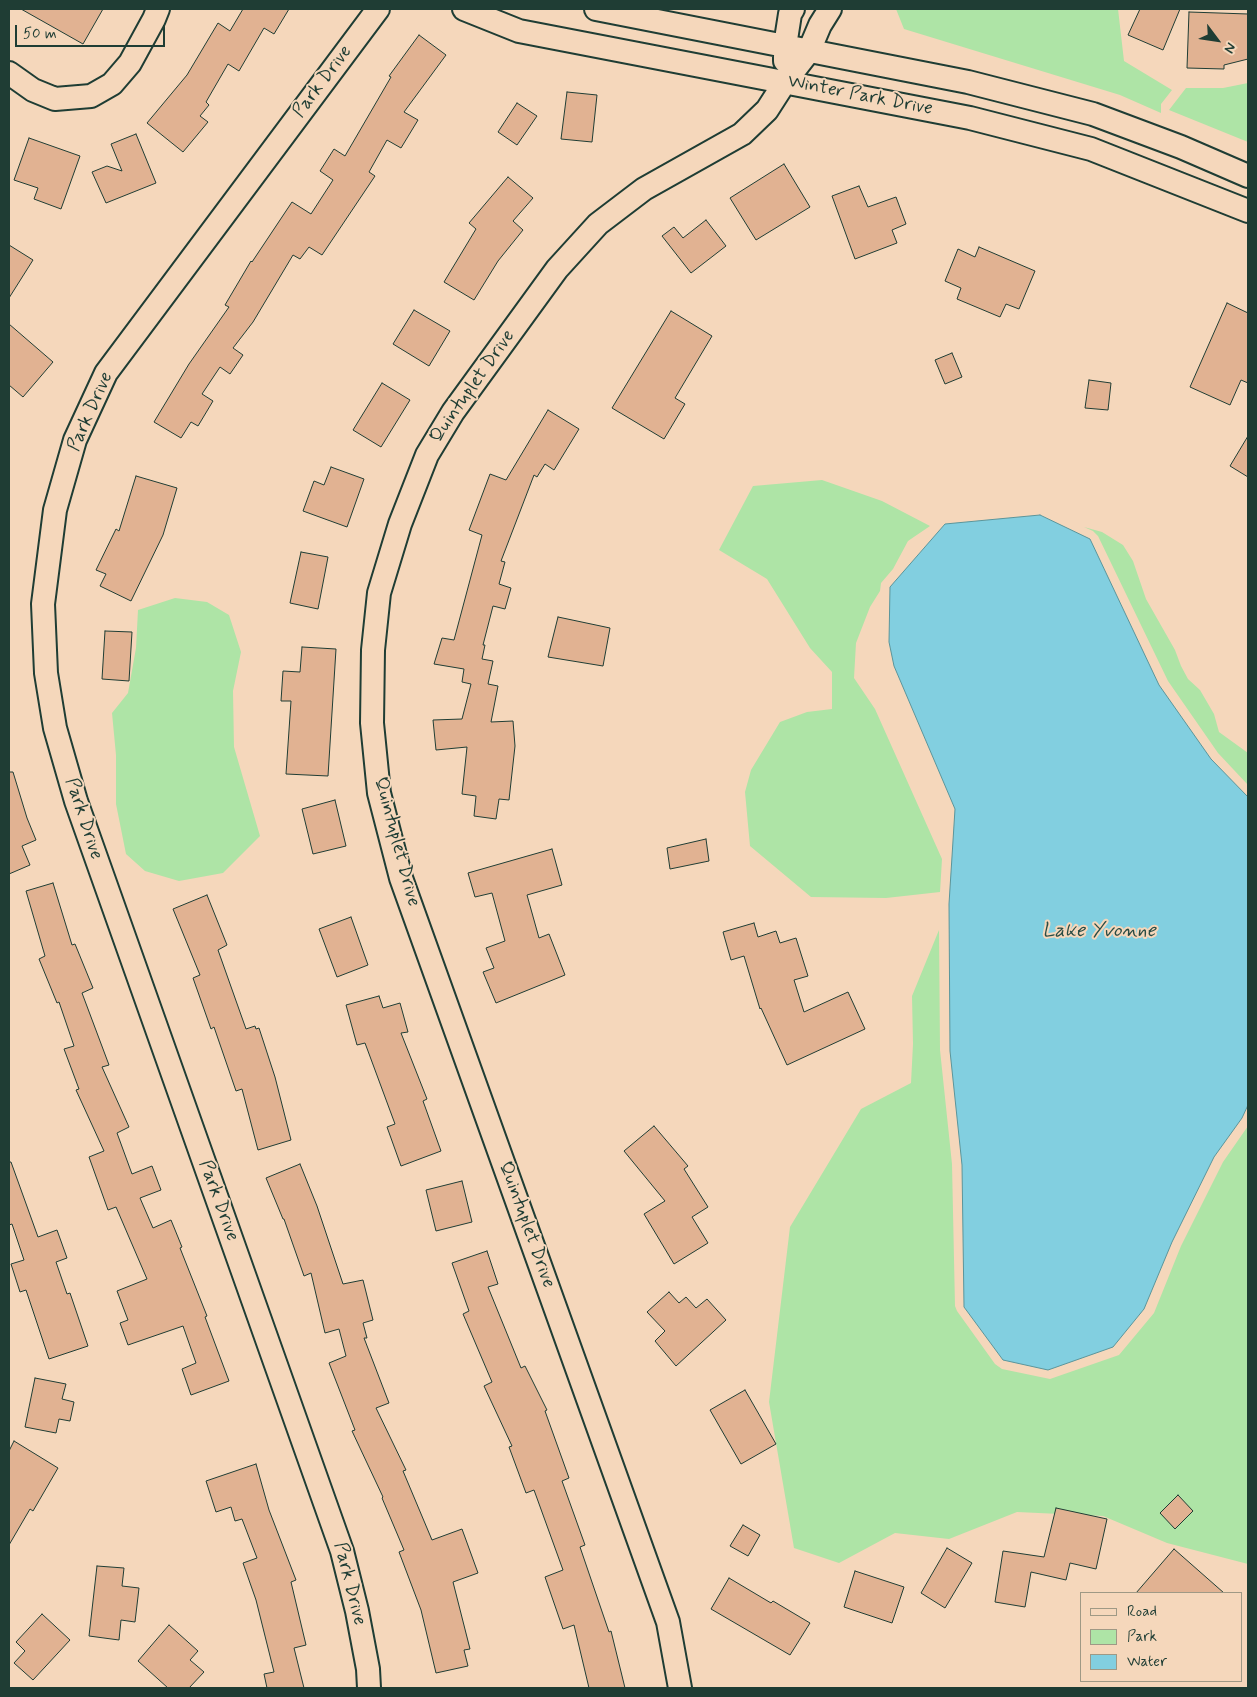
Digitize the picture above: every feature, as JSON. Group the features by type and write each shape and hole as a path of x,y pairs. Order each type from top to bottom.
{"street":[{"name":"Park Drive","path":"370,1688 357,1611 342,1552 76,801 55,728 48,682 43,604 55,510 75,440 106,372 378,9"},
{"name":"Winter Park Drive","path":"464,9 518,31 970,118 1090,149 1248,211"},
{"name":"Winter Park Drive","path":"596,9 968,82 1093,114 1181,147 1248,176"},
{"path":"785,82 785,46 790,14 793,9"},
{"name":"Quintuplet Drive","path":"680,1688 668,1622 401,878 379,793 372,724 373,650 379,594 400,524 428,454 453,412 557,269 598,224 644,189 742,134 767,110 785,82 809,51 820,25 830,9"},
{"path":"9,73 33,90 56,99 91,96 112,84 130,63 161,12"}],"green space":[{"path":"896,9 1118,9 1124,61 1172,90 1161,104 1161,113 1120,95 904,29"},
{"path":"1248,83 1248,142 1169,110 1186,88 1223,88"},
{"path":"822,480 882,501 930,526 908,541 893,569 881,583 880,591 870,607 856,643 854,678 875,709 942,859 940,892 886,898 811,897 750,846 745,792 751,770 780,722 807,712 832,709 832,672 810,648 767,579 719,550 753,486"},
{"path":"1084,527 1102,532 1123,545 1133,561 1146,599 1175,650 1188,679 1200,690 1214,714 1219,732 1248,753 1248,785 1218,753 1168,681 1098,536 1093,531"},
{"path":"175,598 207,602 229,615 241,652 233,691 234,747 260,836 223,873 179,881 145,871 126,854 116,804 116,755 112,713 128,693 136,648 138,610"},
{"path":"939,930 940,1050 952,1164 955,1306 995,1364 1002,1369 1050,1379 1119,1355 1154,1313 1181,1246 1223,1162 1248,1126 1248,1564 1167,1543 1103,1516 1017,1512 949,1539 895,1533 839,1563 794,1548 769,1402 790,1227 861,1109 911,1083 913,1044 912,996"}],"water":[{"name":"Lake Yvonne","path":"1040,515 1090,539 1159,685 1211,759 1248,797 1248,1105 1242,1118 1214,1157 1172,1242 1144,1309 1113,1347 1048,1370 1003,1360 964,1307 962,1165 950,1051 949,904 955,809 894,666 889,642 890,587 945,524"}],"building":[{"path":"21,9 103,9 83,44"},
{"path":"243,9 289,9 274,34 264,28 239,71 228,64 206,102 209,105 200,116 208,122 183,152 147,123 187,75 218,23 230,31"},
{"path":"1140,9 1180,9 1163,50 1128,35"},
{"path":"1189,12 1248,14 1248,59 1224,65 1224,69 1187,68"},
{"path":"419,35 446,55 404,112 418,120 401,148 387,140 369,172 375,176 322,255 309,247 300,259 293,255 253,322 233,348 243,355 230,374 220,367 202,394 213,401 198,426 191,422 181,438 154,422 189,364 229,307 225,305 251,261 292,202 311,214 333,180 320,171 334,149 345,156 391,77 389,76"},
{"path":"567,92 597,95 592,142 561,139"},
{"path":"517,103 537,116 517,145 498,132"},
{"path":"136,134 156,183 106,203 92,172 107,166 122,171 111,144"},
{"path":"29,138 80,156 61,209 34,199 38,188 14,180"},
{"path":"784,164 810,207 756,240 730,198"},
{"path":"508,177 533,198 513,221 523,230 498,261 474,300 444,282 476,229 469,223"},
{"path":"859,186 868,207 896,197 906,224 892,230 897,243 855,259 832,196"},
{"path":"706,220 726,246 691,273 662,236 674,227 683,238"},
{"path":"9,245 33,260 9,298"},
{"path":"979,247 1035,271 1019,309 1006,304 1000,317 957,299 961,288 945,281 958,249 975,257"},
{"path":"1227,303 1248,313 1248,383 1241,380 1230,405 1190,387"},
{"path":"414,310 450,331 429,366 393,344"},
{"path":"671,311 712,336 675,398 685,404 664,439 612,408"},
{"path":"9,324 53,362 23,397 9,385"},
{"path":"952,353 962,377 945,384 935,360"},
{"path":"1089,380 1111,383 1108,410 1085,408"},
{"path":"382,383 410,400 381,447 353,430"},
{"path":"548,410 579,429 554,470 545,464 537,477 534,475 501,561 505,562 499,584 511,588 505,609 493,606 483,645 485,645 482,659 493,661 488,684 498,686 491,722 513,721 515,746 509,800 499,799 496,819 474,816 476,796 462,794 467,747 436,750 433,720 462,719 471,684 462,682 464,669 434,664 442,638 454,640 482,535 469,530 490,474 506,480"},
{"path":"1248,436 1248,477 1230,466"},
{"path":"331,467 364,479 347,527 303,511 314,481 324,485"},
{"path":"136,476 177,488 163,535 131,601 100,586 106,574 96,570 116,529 119,531"},
{"path":"301,552 328,557 318,609 290,603"},
{"path":"558,617 610,628 603,666 548,657"},
{"path":"105,631 132,632 129,681 102,679"},
{"path":"302,647 336,649 328,776 286,774 291,701 281,701 283,671 300,672"},
{"path":"9,772 13,772 36,840 22,846 30,865 9,874"},
{"path":"335,800 346,846 313,854 302,809"},
{"path":"706,839 709,861 670,869 667,848"},
{"path":"552,849 562,885 527,895 539,938 549,934 565,975 496,1003 483,972 494,968 486,948 505,941 492,893 475,897 468,873"},
{"path":"53,883 72,945 75,944 93,988 82,993 109,1065 102,1067 129,1127 117,1133 132,1174 152,1166 161,1190 140,1198 153,1228 171,1220 229,1381 191,1395 182,1369 196,1363 183,1326 128,1345 120,1323 128,1320 117,1291 147,1279 116,1207 108,1210 89,1157 104,1151 76,1090 79,1089 64,1049 74,1046 59,1002 57,1003 39,959 45,956 26,891"},
{"path":"207,895 227,945 218,950 246,1029 255,1026 256,1029 259,1028 275,1077 291,1140 258,1150 242,1089 236,1091 214,1027 211,1029 193,978 200,975 173,909"},
{"path":"351,917 368,965 337,977 319,929"},
{"path":"754,923 758,937 776,931 780,943 796,938 808,976 794,980 804,1012 848,992 865,1029 787,1065 760,1009 744,956 731,960 723,932"},
{"path":"379,996 383,1008 400,1003 408,1032 401,1033 427,1099 423,1101 441,1151 401,1166 387,1127 395,1124 365,1043 357,1045 346,1005"},
{"path":"654,1126 688,1166 684,1169 708,1207 692,1217 708,1243 674,1264 644,1214 665,1201 624,1151"},
{"path":"9,1162 11,1162 38,1237 57,1230 67,1258 56,1262 67,1294 70,1293 88,1346 49,1359 26,1290 20,1292 11,1264 24,1260 12,1224 9,1225"},
{"path":"300,1164 317,1206 343,1284 363,1280 373,1320 363,1323 367,1338 364,1338 389,1403 376,1408 406,1470 403,1471 432,1540 462,1529 478,1573 453,1582 470,1649 464,1650 468,1666 436,1673 421,1610 399,1552 404,1550 383,1497 352,1431 355,1430 329,1363 346,1356 339,1329 325,1333 311,1273 304,1276 284,1219 266,1178"},
{"path":"462,1181 472,1222 436,1231 426,1190"},
{"path":"487,1251 498,1284 488,1287 521,1368 525,1366 547,1410 545,1411 569,1478 562,1481 585,1545 580,1547 609,1632 611,1631 625,1688 589,1688 574,1625 563,1629 545,1577 563,1570 534,1490 526,1493 509,1447 512,1446 484,1386 492,1382 463,1314 469,1311 452,1263"},
{"path":"669,1292 679,1303 686,1297 696,1308 707,1299 726,1320 676,1366 655,1341 665,1331 647,1312"},
{"path":"35,1378 66,1384 62,1399 74,1402 70,1421 59,1419 56,1433 25,1427"},
{"path":"745,1390 776,1444 741,1464 710,1410"},
{"path":"14,1441 58,1468 33,1511 30,1509 9,1545 9,1451"},
{"path":"256,1464 269,1510 296,1580 291,1582 306,1645 294,1648 304,1688 267,1688 264,1674 274,1672 256,1600 243,1563 257,1558 242,1519 235,1521 231,1507 216,1512 206,1481"},
{"path":"1178,1495 1193,1511 1175,1529 1160,1513"},
{"path":"1056,1508 1107,1519 1096,1569 1070,1563 1066,1580 1031,1572 1025,1607 995,1602 1003,1551 1044,1557"},
{"path":"743,1525 760,1535 748,1556 730,1546"},
{"path":"947,1548 972,1563 945,1608 921,1593"},
{"path":"1174,1549 1223,1592 1137,1592"},
{"path":"97,1566 124,1568 122,1586 139,1588 135,1622 121,1620 119,1640 89,1636"},
{"path":"855,1571 904,1587 892,1623 844,1607"},
{"path":"729,1578 810,1623 790,1655 711,1609"},
{"path":"42,1614 70,1640 33,1680 14,1663 25,1651 16,1642"},
{"path":"169,1625 198,1651 190,1660 204,1672 189,1688 168,1688 138,1661"}]}
